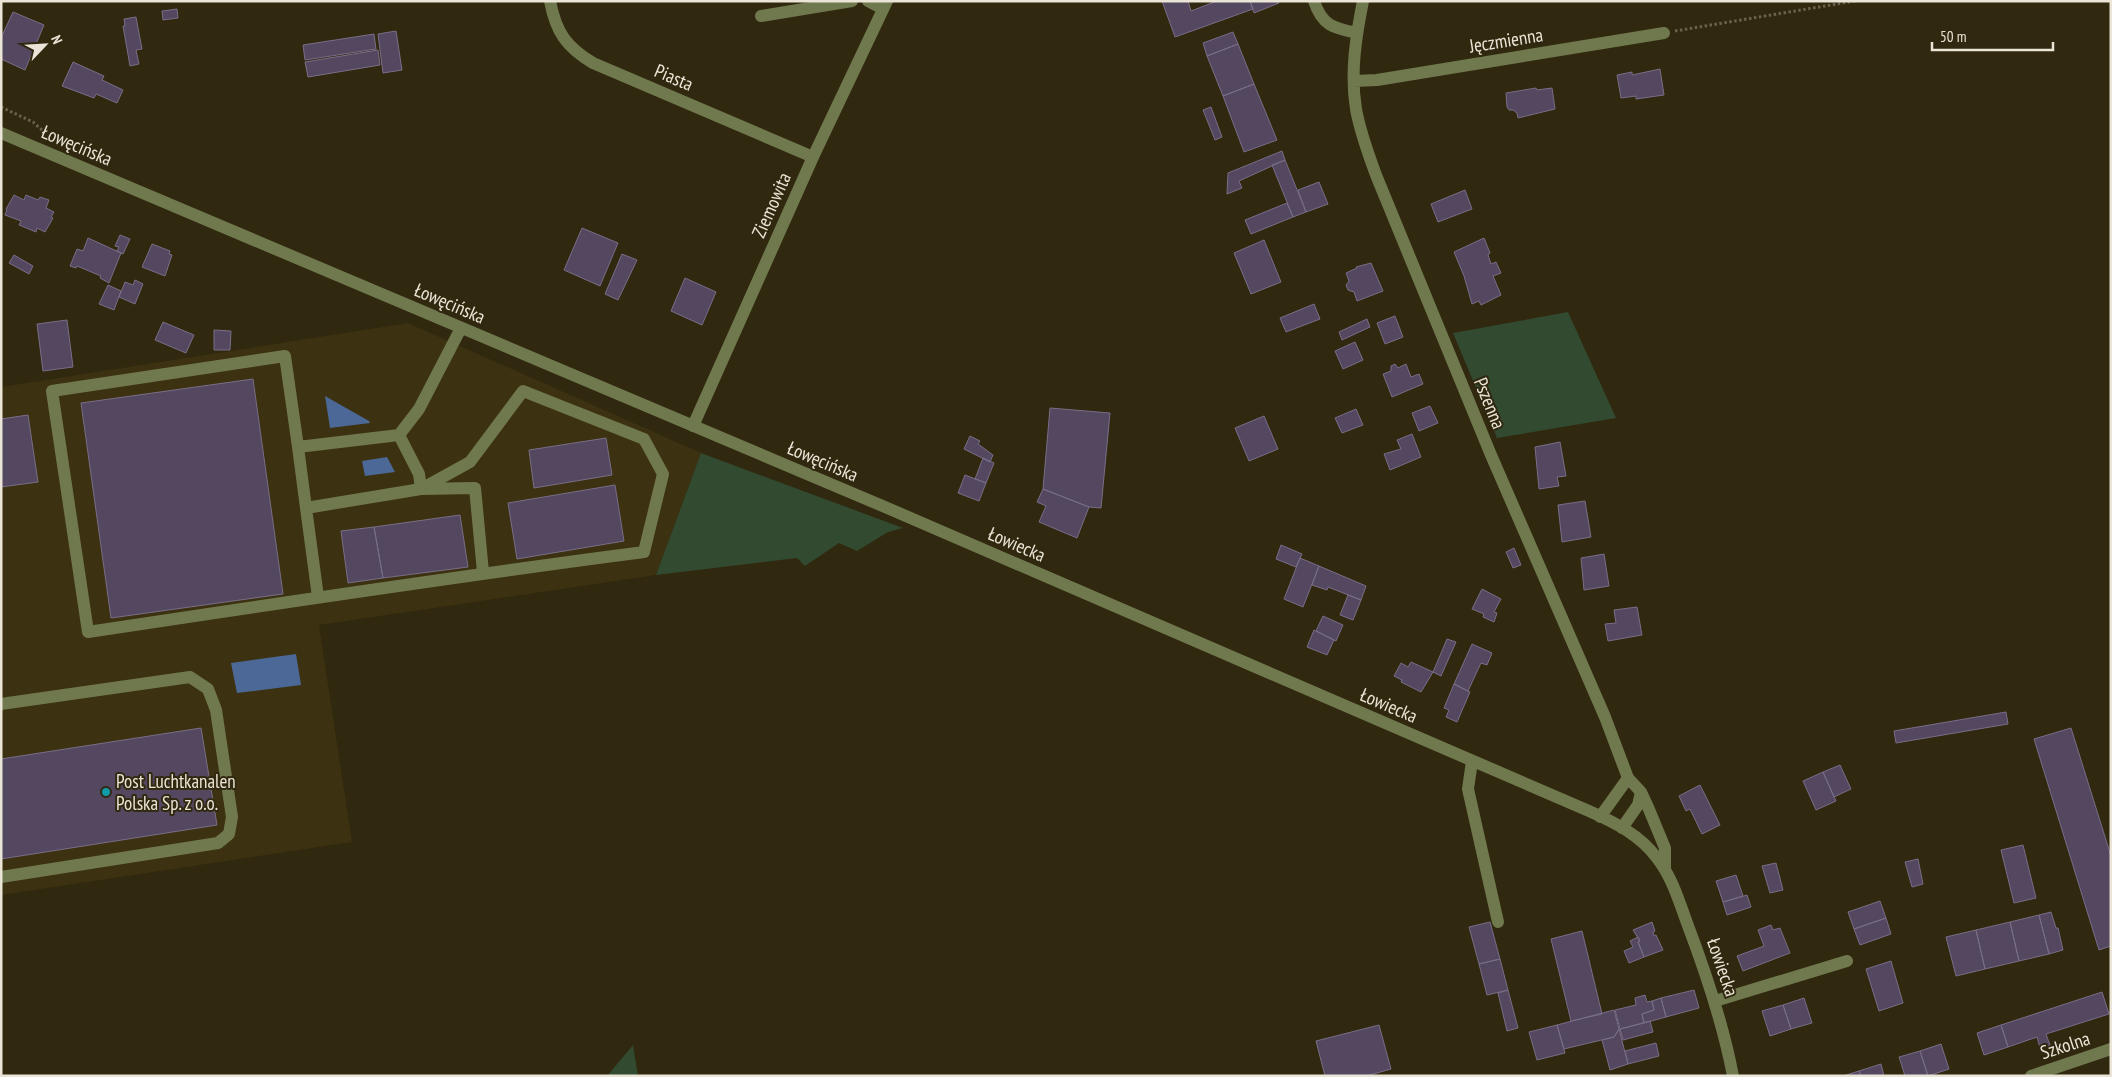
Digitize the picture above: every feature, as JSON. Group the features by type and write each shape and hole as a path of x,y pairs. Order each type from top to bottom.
{"street":[{"name":"Piasta","path":"550,1 554,21 563,37 577,54 593,63 813,157"},
{"path":"761,16 852,1"},
{"path":"868,1 885,5"},
{"path":"1314,1 1324,22 1337,28 1357,33"},
{"name":"Pszenna","path":"1362,1 1357,33 1354,81 1356,108 1360,127 1376,175 1491,455 1605,717 1628,778 1641,792 1665,848 1665,870"},
{"name":"Ziemowita","path":"693,426 813,157 885,5"},
{"name":"Jęczmienna","path":"1354,81 1377,80 1664,33"},
{"name":"Łowęcińska","path":"1,133 884,507"},
{"path":"298,447 399,435 419,409 461,328"},
{"path":"318,597 285,356 52,391 88,632 483,572 644,552 663,474 644,439 523,391 470,462 421,489"},
{"path":"399,435 419,474 421,489"},
{"path":"306,508 421,489 475,488 483,572"},
{"name":"Łowiecka","path":"884,507 1472,761 1622,828 1647,847 1665,870 1680,905 1715,1001 1733,1076"},
{"path":"1,704 190,677 208,689 216,710 232,817 229,834 218,843 1,877"},
{"path":"1472,761 1468,789 1498,922"},
{"path":"1600,817 1628,778"},
{"path":"1622,828 1638,805 1641,792"},
{"path":"1715,1001 1847,961"},
{"name":"Szkolna","path":"2031,1076 2111,1049"}],"path":[{"path":"1664,33 1855,1"}],"shaded area":[{"path":"408,323 701,453 656,575 319,625 352,842 1,895 1,387"}],"green space":[{"path":"1568,312 1616,418 1497,438 1453,333"},
{"path":"701,453 903,528 888,532 857,551 839,543 805,566 797,558 656,575"},
{"path":"633,1045 638,1076 607,1076"}],"water":[{"path":"325,396 369,421 370,423 330,428"},
{"path":"387,457 395,472 365,476 362,461"},
{"path":"296,654 301,685 237,693 231,663"}],"building":[{"path":"1162,1 1188,1 1191,11 1217,1 1250,1 1253,9 1175,37"},
{"path":"1250,1 1278,1 1279,3 1254,13"},
{"path":"177,9 178,18 163,20 162,11"},
{"path":"13,12 44,25 25,70 1,59 1,38"},
{"path":"136,17 142,49 136,50 139,64 130,66 123,26 125,26 124,19"},
{"path":"396,31 402,70 383,73 378,34"},
{"path":"1233,32 1238,44 1207,56 1203,43"},
{"path":"374,34 376,49 305,60 303,45"},
{"path":"1238,44 1254,84 1223,96 1207,56"},
{"path":"378,50 380,65 308,77 305,62"},
{"path":"73,62 104,76 102,80 123,90 117,103 96,94 94,98 62,86"},
{"path":"1660,69 1664,95 1636,99 1636,96 1621,98 1617,75 1632,72 1632,75"},
{"path":"1254,84 1277,140 1244,152 1223,96"},
{"path":"1536,88 1537,90 1552,88 1555,109 1518,118 1517,113 1509,110 1507,107 1506,93"},
{"path":"1211,107 1222,137 1215,140 1203,110"},
{"path":"1282,151 1285,160 1239,181 1242,188 1227,194 1228,173"},
{"path":"1285,160 1306,212 1293,217 1272,165"},
{"path":"1319,182 1328,204 1306,212 1298,190"},
{"path":"1465,190 1472,209 1438,222 1431,204"},
{"path":"14,195 24,200 26,195 38,200 40,197 49,200 46,208 54,212 51,217 53,218 45,232 37,228 36,232 19,225 21,221 5,215 6,209"},
{"path":"1287,203 1293,217 1251,234 1245,220"},
{"path":"582,228 618,243 600,286 564,270"},
{"path":"120,235 130,239 123,254 117,251 119,247 115,246"},
{"path":"88,238 121,253 109,283 100,278 101,276 77,266 76,268 70,266 77,249 83,251"},
{"path":"1484,238 1490,253 1488,255 1491,264 1496,262 1501,273 1493,276 1501,295 1481,305 1479,301 1472,304 1464,276 1454,252"},
{"path":"1264,240 1281,282 1251,294 1234,253"},
{"path":"152,244 170,251 169,254 172,255 165,276 142,267"},
{"path":"622,254 637,260 618,300 605,294"},
{"path":"14,255 33,266 29,274 9,263"},
{"path":"1371,263 1383,291 1357,301 1354,292 1348,290 1346,285 1349,281 1346,273 1356,267"},
{"path":"685,278 716,292 702,325 671,311"},
{"path":"135,280 143,284 135,304 119,297 125,282 133,285"},
{"path":"108,285 121,291 114,310 99,304"},
{"path":"1314,304 1320,319 1286,332 1280,318"},
{"path":"1395,316 1403,337 1385,344 1377,323"},
{"path":"1367,319 1370,327 1342,340 1339,332"},
{"path":"67,320 73,367 43,371 37,324"},
{"path":"163,322 194,335 186,353 155,340"},
{"path":"214,330 231,331 230,350 214,350"},
{"path":"1355,342 1363,360 1343,369 1335,351"},
{"path":"1395,364 1398,368 1406,364 1411,377 1419,374 1423,384 1392,397 1383,374 1391,371 1391,366"},
{"path":"253,379 283,594 111,618 81,403"},
{"path":"1430,406 1438,423 1419,431 1412,413"},
{"path":"1050,408 1110,413 1101,508 1089,507 1043,489"},
{"path":"1356,409 1363,425 1342,433 1335,418"},
{"path":"28,415 38,482 1,487 1,419"},
{"path":"1264,416 1278,449 1249,461 1235,428"},
{"path":"1412,434 1421,457 1390,470 1384,454 1401,449 1397,440"},
{"path":"970,436 980,441 978,444 993,455 990,462 964,449"},
{"path":"606,438 612,475 534,488 529,450"},
{"path":"1560,442 1566,476 1557,477 1559,486 1539,489 1535,447"},
{"path":"983,458 994,463 986,483 975,479"},
{"path":"965,475 986,483 979,501 958,493"},
{"path":"615,485 624,541 517,559 508,503"},
{"path":"1043,489 1089,507 1077,538 1039,522 1046,506 1037,502"},
{"path":"1585,501 1591,537 1562,542 1558,505"},
{"path":"460,515 468,567 383,578 374,527"},
{"path":"374,527 383,578 348,583 341,531"},
{"path":"1281,545 1302,554 1296,567 1276,559"},
{"path":"1514,548 1521,565 1513,568 1506,552"},
{"path":"1604,554 1609,586 1584,590 1581,558"},
{"path":"1300,558 1319,566 1303,607 1284,599"},
{"path":"1319,566 1366,586 1361,600 1328,587 1327,590 1312,585"},
{"path":"1482,589 1501,599 1494,612 1497,613 1494,622 1483,617 1484,614 1472,609"},
{"path":"1348,595 1361,600 1353,620 1340,615"},
{"path":"1637,607 1642,635 1608,641 1605,624 1616,623 1614,610"},
{"path":"1323,616 1343,625 1336,641 1316,631"},
{"path":"1314,630 1334,640 1327,655 1307,647"},
{"path":"1447,639 1456,642 1441,676 1433,672"},
{"path":"1472,644 1492,653 1487,665 1481,663 1468,691 1454,684"},
{"path":"1411,662 1433,672 1421,692 1401,682 1402,680 1394,676 1401,663 1408,667"},
{"path":"1454,684 1470,692 1457,722 1446,717 1449,710 1444,708"},
{"path":"2006,712 2008,724 1896,743 1894,731"},
{"name":"Post Luchtkanalen Polska Sp. z o.o.","path":"201,728 217,825 1,859 1,759"},
{"path":"2071,728 2111,856 2111,946 2099,950 2034,739"},
{"path":"1840,765 1851,789 1834,797 1823,772"},
{"path":"1823,772 1836,801 1816,810 1803,781"},
{"path":"1700,785 1720,825 1702,834 1690,809 1686,811 1679,796"},
{"path":"2023,845 2036,898 2014,903 2001,850"},
{"path":"1918,859 1923,884 1912,887 1905,862"},
{"path":"1776,863 1783,890 1770,893 1762,866"},
{"path":"1736,875 1743,896 1723,902 1716,881"},
{"path":"1747,895 1751,907 1727,915 1723,902"},
{"path":"1880,901 1886,918 1854,929 1848,912"},
{"path":"2051,912 2056,928 2058,928 2063,950 2049,954 2039,915"},
{"path":"2039,915 2049,954 2019,961 2010,922"},
{"path":"1886,918 1891,934 1860,945 1854,929"},
{"path":"1490,922 1500,959 1479,964 1469,927"},
{"path":"1652,922 1655,931 1653,932 1654,936 1656,935 1663,950 1644,957 1638,942 1640,941 1633,930"},
{"path":"2010,922 2019,961 1985,969 1976,930"},
{"path":"1771,925 1773,930 1780,928 1790,953 1743,971 1737,956 1764,946 1758,930"},
{"path":"1976,930 1985,969 1956,976 1946,937"},
{"path":"1582,931 1602,1014 1571,1021 1551,939"},
{"path":"1638,937 1644,957 1629,963 1624,951 1633,947 1630,941"},
{"path":"1500,959 1508,990 1487,995 1479,964"},
{"path":"1891,961 1903,1003 1879,1011 1866,969"},
{"path":"1508,990 1518,1028 1507,1031 1498,993"},
{"path":"1694,990 1699,1008 1666,1017 1661,998"},
{"path":"2102,992 2109,1014 2046,1034 2050,1045 2040,1048 2037,1037 2008,1047 2001,1025"},
{"path":"1645,995 1647,1002 1652,1001 1654,1010 1642,1014 1644,1023 1620,1029 1615,1010 1636,1005 1635,998"},
{"path":"1661,998 1666,1017 1644,1023 1642,1014 1654,1010 1652,1001"},
{"path":"1804,998 1812,1023 1791,1029 1783,1005"},
{"path":"1783,1005 1791,1029 1770,1036 1762,1011"},
{"path":"1614,1010 1619,1029 1614,1037 1564,1049 1557,1025"},
{"path":"1650,1021 1653,1032 1623,1040 1620,1029"},
{"path":"1379,1025 1391,1069 1366,1076 1325,1076 1316,1041"},
{"path":"1557,1025 1565,1053 1537,1060 1529,1032"},
{"path":"2001,1025 2008,1047 1984,1055 1977,1033"},
{"path":"1619,1029 1628,1064 1610,1070 1602,1040 1614,1037"},
{"path":"1656,1043 1659,1056 1628,1064 1625,1051"},
{"path":"1941,1044 1949,1069 1928,1076 1920,1051"},
{"path":"1920,1051 1928,1076 1905,1076 1899,1057"},
{"path":"1881,1064 1884,1076 1861,1076 1859,1071"},
{"path":"1859,1071 1861,1076 1843,1076"}],"place":[{"name":"Post Luchtkanalen Polska Sp. z o.o.","path":"106,792"}]}
